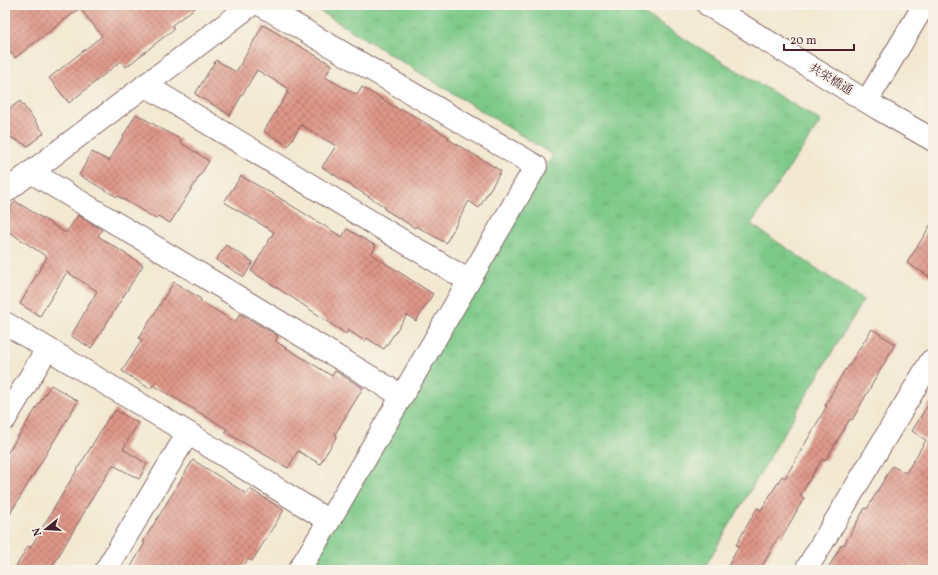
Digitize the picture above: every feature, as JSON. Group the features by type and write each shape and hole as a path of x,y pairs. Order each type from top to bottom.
{"street":[{"path":"5,192 251,5"},
{"path":"261,5 536,166 299,570"},
{"name":"共栄橋通","path":"708,5 867,102 933,140"},
{"path":"867,102 924,5"},
{"path":"145,85 469,281"},
{"path":"31,172 402,396"},
{"path":"5,323 188,433 329,521"},
{"path":"5,419 47,349"},
{"path":"806,570 931,362 933,363"},
{"path":"106,570 188,433"}],"green space":[{"path":"310,5 628,5 821,121 751,224 863,300 703,570 306,570 553,155"}],"building":[{"path":"5,5 199,5 172,25 174,29 126,67 121,61 69,103 49,78 102,36 80,8 15,58 5,46"},
{"path":"263,25 332,65 325,77 357,95 362,87 401,111 402,109 449,137 448,139 501,171 479,208 469,201 446,243 416,226 415,228 384,209 385,207 322,167 336,146 301,125 288,146 264,131 289,89 257,70 230,115 195,94 216,60 236,72"},
{"path":"20,101 44,133 28,146 10,137 5,130 5,112"},
{"path":"136,114 181,140 180,142 209,161 170,223 158,216 156,219 79,175 92,152 109,161"},
{"path":"241,176 342,237 347,229 376,246 371,254 433,294 416,321 407,315 384,349 367,338 365,341 348,330 346,334 251,271 274,232 224,202"},
{"path":"15,201 66,233 78,215 102,230 98,236 143,265 91,348 71,336 97,291 67,272 40,316 20,304 47,257 5,229 5,216"},
{"path":"933,221 933,279 907,263"},
{"path":"226,245 253,262 244,277 216,260"},
{"path":"174,282 201,299 200,301 235,322 240,314 278,336 275,341 332,376 335,371 363,388 335,434 337,436 320,464 298,451 288,468 225,432 227,429 153,385 150,389 122,371 142,340 139,338"},
{"path":"872,329 895,344 852,420 850,419 825,461 822,459 800,496 804,498 782,537 779,536 760,570 726,570 739,546 736,545 757,508 761,510 782,476 785,478 827,406 825,406 845,369 846,370"},
{"path":"51,385 78,401 5,522 5,457"},
{"path":"933,397 933,570 827,570 842,544 844,545 865,508 867,509 892,466 906,473 926,440 912,431"},
{"path":"115,410 138,423 123,449 147,464 139,479 113,465 84,511 50,570 14,570 28,546 30,548 109,417 110,418"},
{"path":"193,460 247,494 250,489 284,510 252,561 248,559 241,570 129,570 145,543 143,542"}]}
